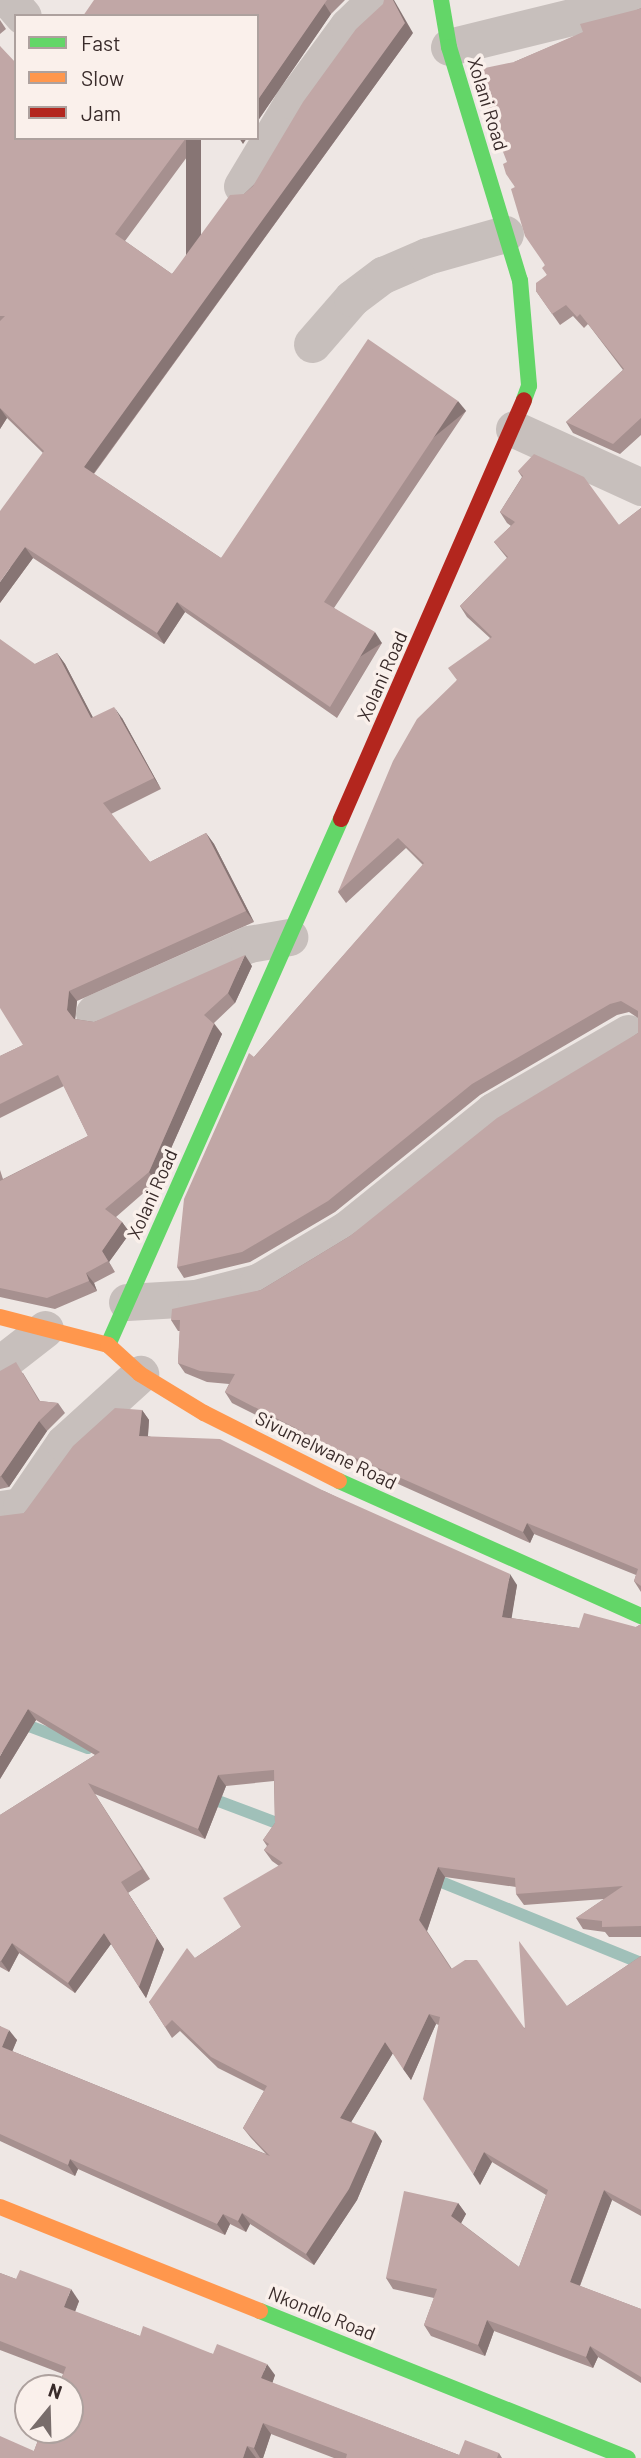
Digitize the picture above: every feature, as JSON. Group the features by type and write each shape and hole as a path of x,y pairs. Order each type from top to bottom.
{"street":[{"path":"9,0 21,14"},
{"path":"242,186 293,101 348,26 375,0"},
{"name":"Xolani Road","path":"108,1345 514,429 529,386 520,280 449,47 441,0"},
{"path":"449,47 641,0"},
{"path":"312,344 352,298 383,275 427,256 505,234"},
{"path":"514,429 641,487"},
{"path":"94,1013 249,944 289,937"},
{"path":"127,1302 196,1297 258,1282 347,1229 494,1111 628,1033"},
{"name":"Sivumelwane Road","path":"0,1317 108,1345 140,1374 204,1413 340,1482 641,1616"},
{"path":"0,1364 46,1329"},
{"path":"0,1510 21,1506 64,1443 140,1374"},
{"name":"Nkondlo Road","path":"0,2207 628,2458"}],"building":[{"path":"94,0 327,0 259,98 259,14 84,14"},
{"path":"384,0 393,0 405,23 84,467 221,558 368,339 458,401 324,602 375,632 330,707 177,602 157,633 25,547 0,582 0,511 44,451 0,408 0,321 5,316 0,316 0,46 14,61 14,140 185,140 115,234 172,274 230,195 244,194 253,186 303,102 356,29"},
{"path":"641,8 641,418 613,444 566,422 624,369 580,314 577,317 566,305 552,314 536,291 536,283 547,275 542,268 545,265 525,236 511,189 515,187 506,174 503,164 507,162 489,116 480,69 514,62 583,32 580,24"},
{"path":"534,454 584,477 619,525 641,508 641,1586 634,1581 638,1569 527,1523 523,1532 342,1452 225,1392 235,1374 200,1371 178,1363 180,1320 171,1320 172,1309 261,1290 350,1236 497,1118 638,1033 638,1011 621,1001 610,1004 472,1084 328,1201 242,1252 177,1267 184,1199 249,1053 254,1057 424,863 398,838 338,892 393,761 417,719 457,680 448,668 492,637 460,606 508,557 494,542 515,522 500,512 523,476 518,471"},
{"path":"0,639 35,664 57,653 91,718 114,707 154,778 103,803 150,862 206,833 246,911 69,991 67,1010 74,1019 94,1022 245,955 228,993 204,1015 214,1024 149,1172 105,1209 122,1222 102,1251 108,1261 86,1273 89,1281 47,1298 0,1288 0,1181 88,1136 58,1075 0,1104 0,1056 23,1045 0,1008"},
{"path":"16,1362 39,1401 58,1403 39,1421 0,1476 0,1371"},
{"path":"115,1408 142,1410 139,1436 220,1439 324,1491 510,1574 502,1617 579,1628 584,1613 636,1627 641,1624 641,1926 602,1927 602,1921 576,1918 623,1886 516,1894 515,1878 438,1867 419,1920 451,1969 465,1960 477,1960 525,2029 519,1941 567,2006 641,1956 641,2210 604,2190 570,2282 641,2309 641,2377 590,2346 586,2357 487,2320 478,2345 424,2325 437,2289 386,2278 404,2191 458,2203 451,2216 519,2267 548,2190 484,2152 473,2174 423,2099 440,2017 429,2014 403,2069 385,2042 340,2118 375,2131 349,2189 306,2254 242,2213 238,2221 223,2214 217,2224 70,2159 68,2165 0,2134 0,2026 9,2030 2,2047 270,2156 243,2128 267,2086 211,2057 172,2020 165,2027 149,2002 187,1948 195,1958 241,1927 223,1898 283,1863 264,1850 269,1844 263,1840 275,1823 274,1770 218,1775 198,1829 88,1783 142,1869 121,1882 157,1938 139,1987 104,1933 68,1983 12,1943 0,1961 0,1815 100,1752 28,1709 0,1756 0,1516 24,1513 73,1446"},
{"path":"20,2270 71,2289 64,2307 140,2336 143,2326 213,2354 217,2344 267,2364 261,2378 459,2455 465,2440 499,2453 497,2458 346,2458 347,2454 263,2423 254,2448 247,2446 243,2458 0,2458 0,2436 34,2451 37,2444 84,2444 84,2374 63,2374 66,2367 0,2341 0,2273 16,2279"}],"waterway":[{"path":"0,1715 88,1748"},
{"path":"205,1796 290,1828"},
{"path":"429,1877 641,1963"}],"traffic: fast":[{"path":"441,0 449,47 520,280 529,386 524,400"},
{"path":"108,1345 341,819"},
{"path":"339,1481 641,1616"},
{"path":"260,2311 628,2458"}],"traffic: slow":[{"path":"0,1317 108,1345 140,1374 204,1413 339,1481"},
{"path":"0,2207 260,2311"}],"traffic: jam":[{"path":"341,819 524,400"}]}
